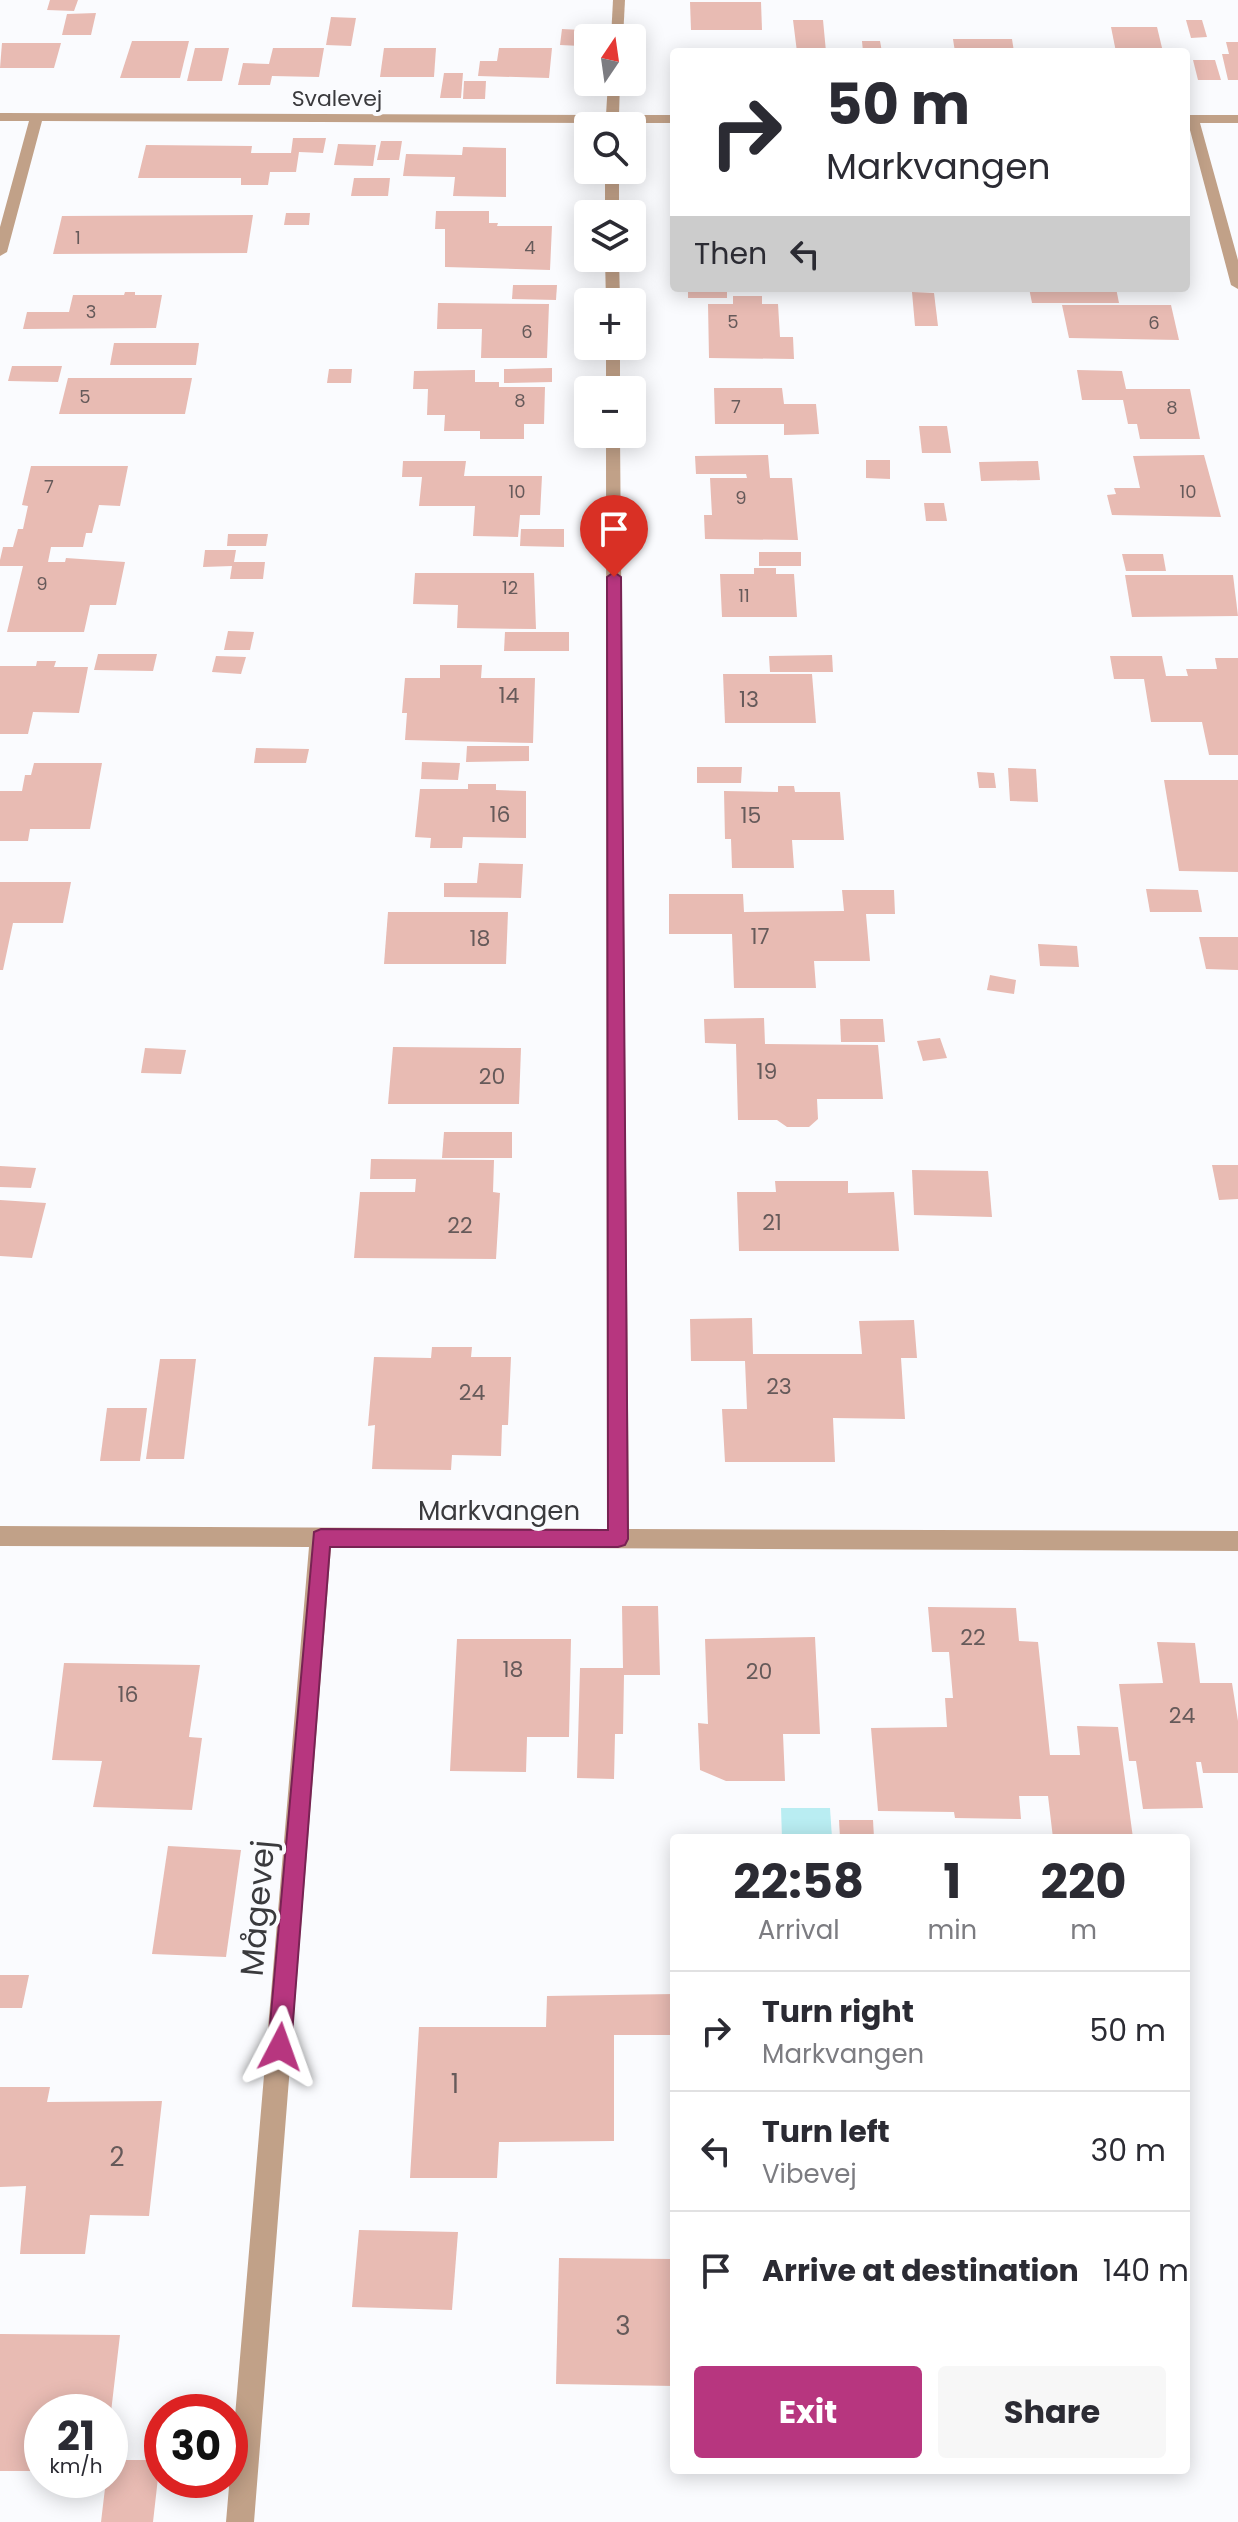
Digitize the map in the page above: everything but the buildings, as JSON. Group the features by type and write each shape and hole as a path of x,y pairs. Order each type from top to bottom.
{"street":[{"path":"618,24 619,0"},
{"name":"Svalevej","path":"0,117 574,122"},
{"path":"0,252 37,117"},
{"name":"Svalevej","path":"646,120 670,119"},
{"path":"1190,119 1238,119"},
{"path":"1190,122 1238,285"},
{"path":"613,448 618,1539"},
{"name":"Markvangen","path":"0,1536 1238,1541"},
{"name":"Mågevej","path":"240,2522 321,1538"}],"water":[{"path":"781,1808 830,1808 832,1834 782,1834"}],"route":[{"path":"280,2047 321,1538 618,1539 614,577"}]}
